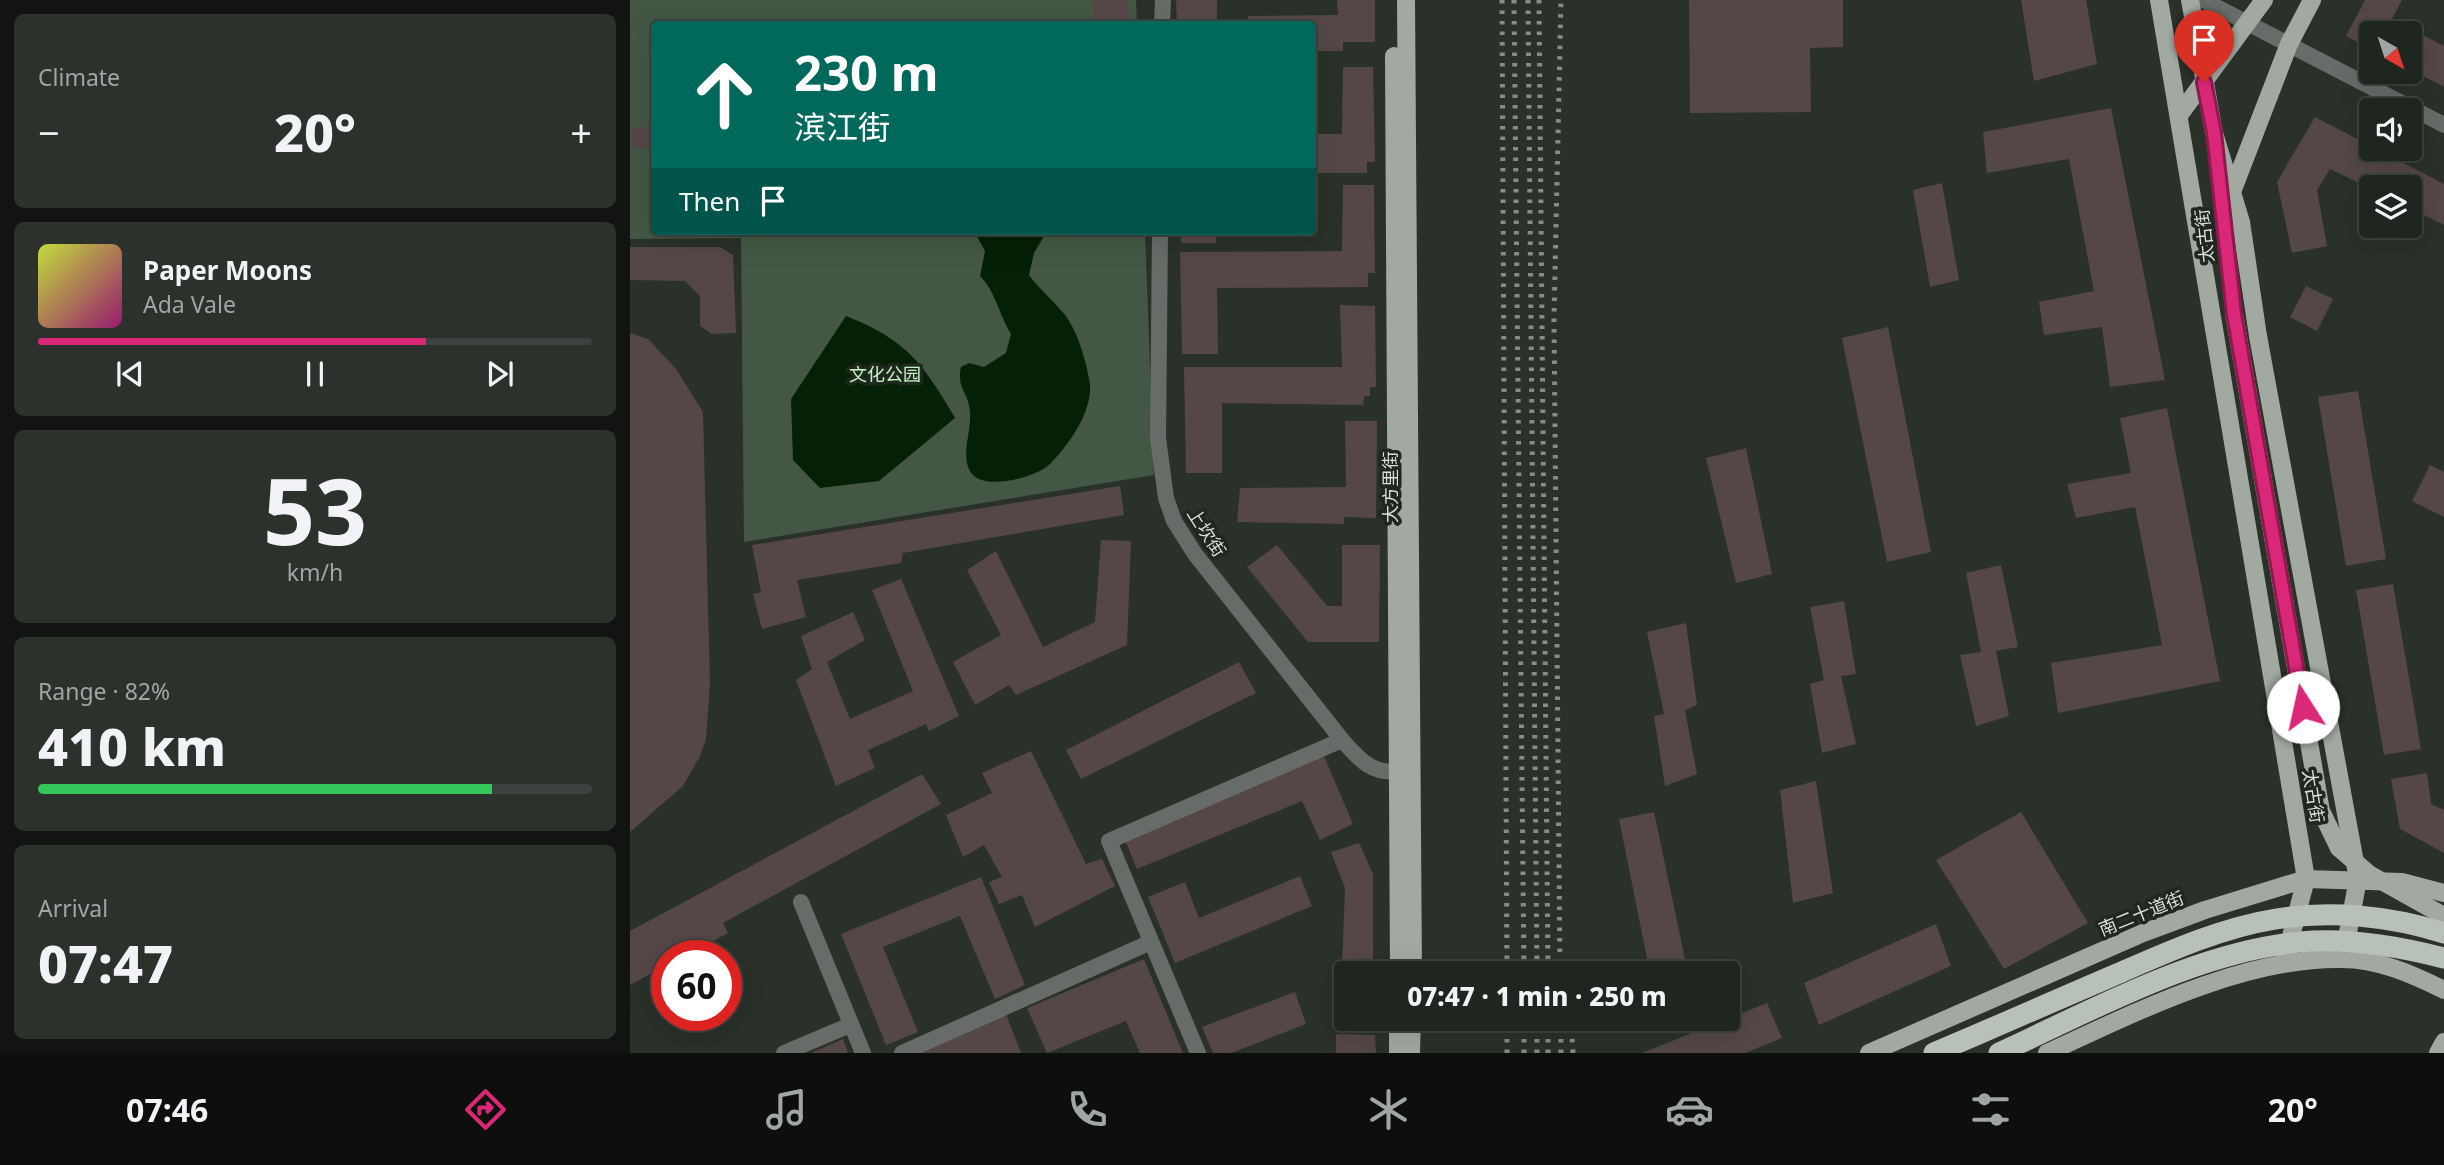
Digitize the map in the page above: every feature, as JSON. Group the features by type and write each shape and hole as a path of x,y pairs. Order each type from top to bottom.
{"highway":[{"path":"1934,1053 2159,956 2220,933 2275,919 2352,915 2397,921 2444,933"},
{"path":"1999,1053 2152,983 2274,946 2314,941 2397,945 2444,958"}],"main road":[{"name":"大方里街","path":"1394,0 1399,961"},
{"name":"大方里街","path":"1406,0 1413,961"},
{"name":"太古街","path":"2159,0 2306,879"},
{"path":"2190,0 2214,133"},
{"path":"2180,114 2264,0"},
{"name":"太古街","path":"2232,192 2290,44 2312,0"},
{"name":"太古街","path":"2214,133 2241,222 2258,337 2358,879"},
{"name":"太古街","path":"2234,314 2321,811 2339,848 2380,880"},
{"path":"2284,963 2306,879"},
{"name":"南二十道街","path":"1869,1053 2143,933 2205,910 2306,879 2402,882 2444,893"},
{"path":"2343,959 2358,879"},
{"path":"2380,880 2444,916"},
{"path":"2047,1053 2160,1000 2284,963 2343,959 2412,974 2444,990"},
{"path":"1398,1031 1398,1053"},
{"path":"1411,1053 1412,1031"},
{"path":"2438,1053 2444,1042"}],"street":[{"path":"1162,21 1163,0"},
{"path":"2203,0 2444,125"},
{"name":"太古街","path":"2214,133 2234,314"},
{"name":"上坎街","path":"1160,235 1158,438 1170,509 1195,554 1342,740 1364,763 1384,773 1399,771"},
{"path":"1198,1053 1109,841 1342,740"},
{"path":"801,902 863,1053"},
{"path":"902,1053 1151,942"},
{"path":"783,1053 850,1025"}],"green space":[{"name":"文化公园","path":"630,0 1136,0 1137,21 651,21 651,235 1145,235 1154,475 744,542 741,238 630,239"}],"shaded area":[{"path":"976,235 1045,235 1034,253 1029,275 1070,322 1081,348 1090,385 1087,406 1078,428 1050,464 1023,477 999,482 979,479 968,467 966,452 970,412 960,380 961,367 969,363 984,367 1006,353 1011,334 980,276 985,251"},
{"path":"846,316 884,334 911,356 923,368 955,418 879,481 820,488 793,460 791,399"}],"building":[{"path":"1093,0 1128,0 1129,21 1094,21"},
{"path":"1176,0 1217,0 1217,21 1177,21"},
{"path":"1337,0 1375,0 1375,42 1343,42 1343,51 1316,51 1316,21 1248,21 1248,16 1338,15"},
{"path":"1689,0 1843,0 1843,47 1810,48 1811,112 1690,113"},
{"path":"2021,0 2086,0 2097,64 2034,81"},
{"path":"2365,0 2402,0 2392,19 2396,21 2359,21 2359,43 2346,36"},
{"path":"2422,35 2444,46 2444,87 2422,75"},
{"path":"1343,67 1373,67 1375,162 1367,162 1367,173 1316,173 1316,134 1342,134"},
{"path":"2111,108 2165,380 2110,387 2102,327 2044,335 2039,302 2094,291 2069,159 1987,173 1983,132"},
{"path":"2315,117 2359,140 2359,161 2400,161 2444,184 2444,225 2422,214 2422,175 2359,175 2359,183 2330,169 2317,190 2327,246 2292,253 2277,182"},
{"path":"651,127 651,147 632,148 631,128"},
{"path":"1942,183 1959,280 1930,287 1913,190"},
{"path":"1343,185 1374,185 1375,273 1368,273 1368,287 1217,288 1218,354 1182,354 1180,252 1342,251"},
{"path":"1181,235 1216,235 1216,243 1181,243"},
{"path":"630,247 720,247 733,255 736,333 712,334 700,326 700,296 685,281 630,280"},
{"path":"2306,286 2333,299 2317,331 2290,317"},
{"path":"1340,305 1375,306 1376,387 1370,387 1370,396 1364,396 1363,405 1222,403 1222,473 1186,473 1184,367 1342,367"},
{"path":"1888,327 1931,552 1887,562 1842,338"},
{"path":"630,333 648,339 676,369 703,412 710,683 706,739 700,756 683,786 630,832"},
{"path":"2358,391 2386,559 2346,566 2318,397"},
{"path":"2167,408 2220,681 2058,713 2051,663 2162,645 2135,507 2076,518 2067,484 2131,473 2120,418"},
{"path":"1345,421 1377,421 1376,518 1344,517 1344,524 1237,522 1240,488 1346,487"},
{"path":"1746,448 1772,574 1736,583 1706,458"},
{"path":"2430,465 2444,472 2444,517 2412,501"},
{"path":"1120,486 1124,515 903,553 901,563 797,580 806,617 762,629 753,594 761,592 752,545"},
{"path":"1101,540 1131,541 1127,645 1016,695 1009,685 975,705 953,662 1001,635 967,570 996,551 1043,647 1095,622"},
{"path":"1277,545 1327,606 1342,606 1342,545 1380,545 1379,642 1308,642 1247,567"},
{"path":"2001,565 2018,647 1996,651 2009,716 1976,726 1960,655 1981,652 1966,573"},
{"path":"901,579 959,716 929,731 926,724 868,750 875,768 836,786 796,680 812,669 801,636 853,612 865,640 827,662 850,719 913,691 872,590"},
{"path":"2393,584 2421,749 2384,755 2356,590"},
{"path":"1844,601 1856,674 1841,676 1856,744 1822,753 1810,684 1824,680 1810,607"},
{"path":"1686,623 1697,705 1685,710 1697,774 1665,786 1654,716 1664,714 1647,632"},
{"path":"1239,662 1256,693 1081,779 1066,750"},
{"path":"1031,751 1086,864 1102,859 1115,886 1035,927 1022,895 999,904 989,882 1002,877 984,845 963,857 946,815 992,793 982,773"},
{"path":"1324,756 1353,824 1320,840 1302,801 1137,869 1125,840"},
{"path":"2427,773 2431,804 2444,810 2444,853 2400,829 2391,779"},
{"path":"922,774 941,804 723,923 728,933 715,940 651,940 651,974 630,985 630,931"},
{"path":"1816,781 1833,893 1793,903 1780,790"},
{"path":"1654,812 1685,961 1648,961 1619,819"},
{"path":"2021,812 2088,923 2004,969 1936,860"},
{"path":"1359,843 1373,874 1373,961 1342,961 1345,888 1331,852"},
{"path":"1300,876 1312,906 1175,963 1148,897 1185,882 1199,918"},
{"path":"981,877 1025,985 995,999 960,916 883,947 918,1032 886,1045 841,934"},
{"path":"1936,924 1951,966 1819,1025 1804,983"},
{"path":"1144,959 1183,1053 1140,1053 1126,1021 1047,1053 1027,1008"},
{"path":"1295,992 1306,1024 1231,1053 1213,1053 1202,1027"},
{"path":"1767,1003 1782,1038 1745,1053 1642,1053 1697,1031 1740,1031 1740,1014"},
{"path":"1006,1014 1021,1053 922,1053"},
{"path":"1336,1034 1375,1035 1376,1053 1336,1053"},
{"path":"843,1039 848,1053 811,1053"}],"railway":[{"path":"1502,0 1507,961"},
{"path":"1514,0 1524,961"},
{"path":"1528,0 1537,961"},
{"path":"1539,0 1548,961"},
{"path":"1560,961 1554,318 1561,0"},
{"path":"1507,1031 1507,1053"},
{"path":"1524,1031 1524,1053"},
{"path":"1537,1031 1537,1053"},
{"path":"1548,1031 1548,1053"},
{"path":"1561,1031 1561,1053"},
{"path":"1572,1031 1573,1053"}],"route":[{"path":"2204,82 2214,133 2234,314 2303,707"}]}
